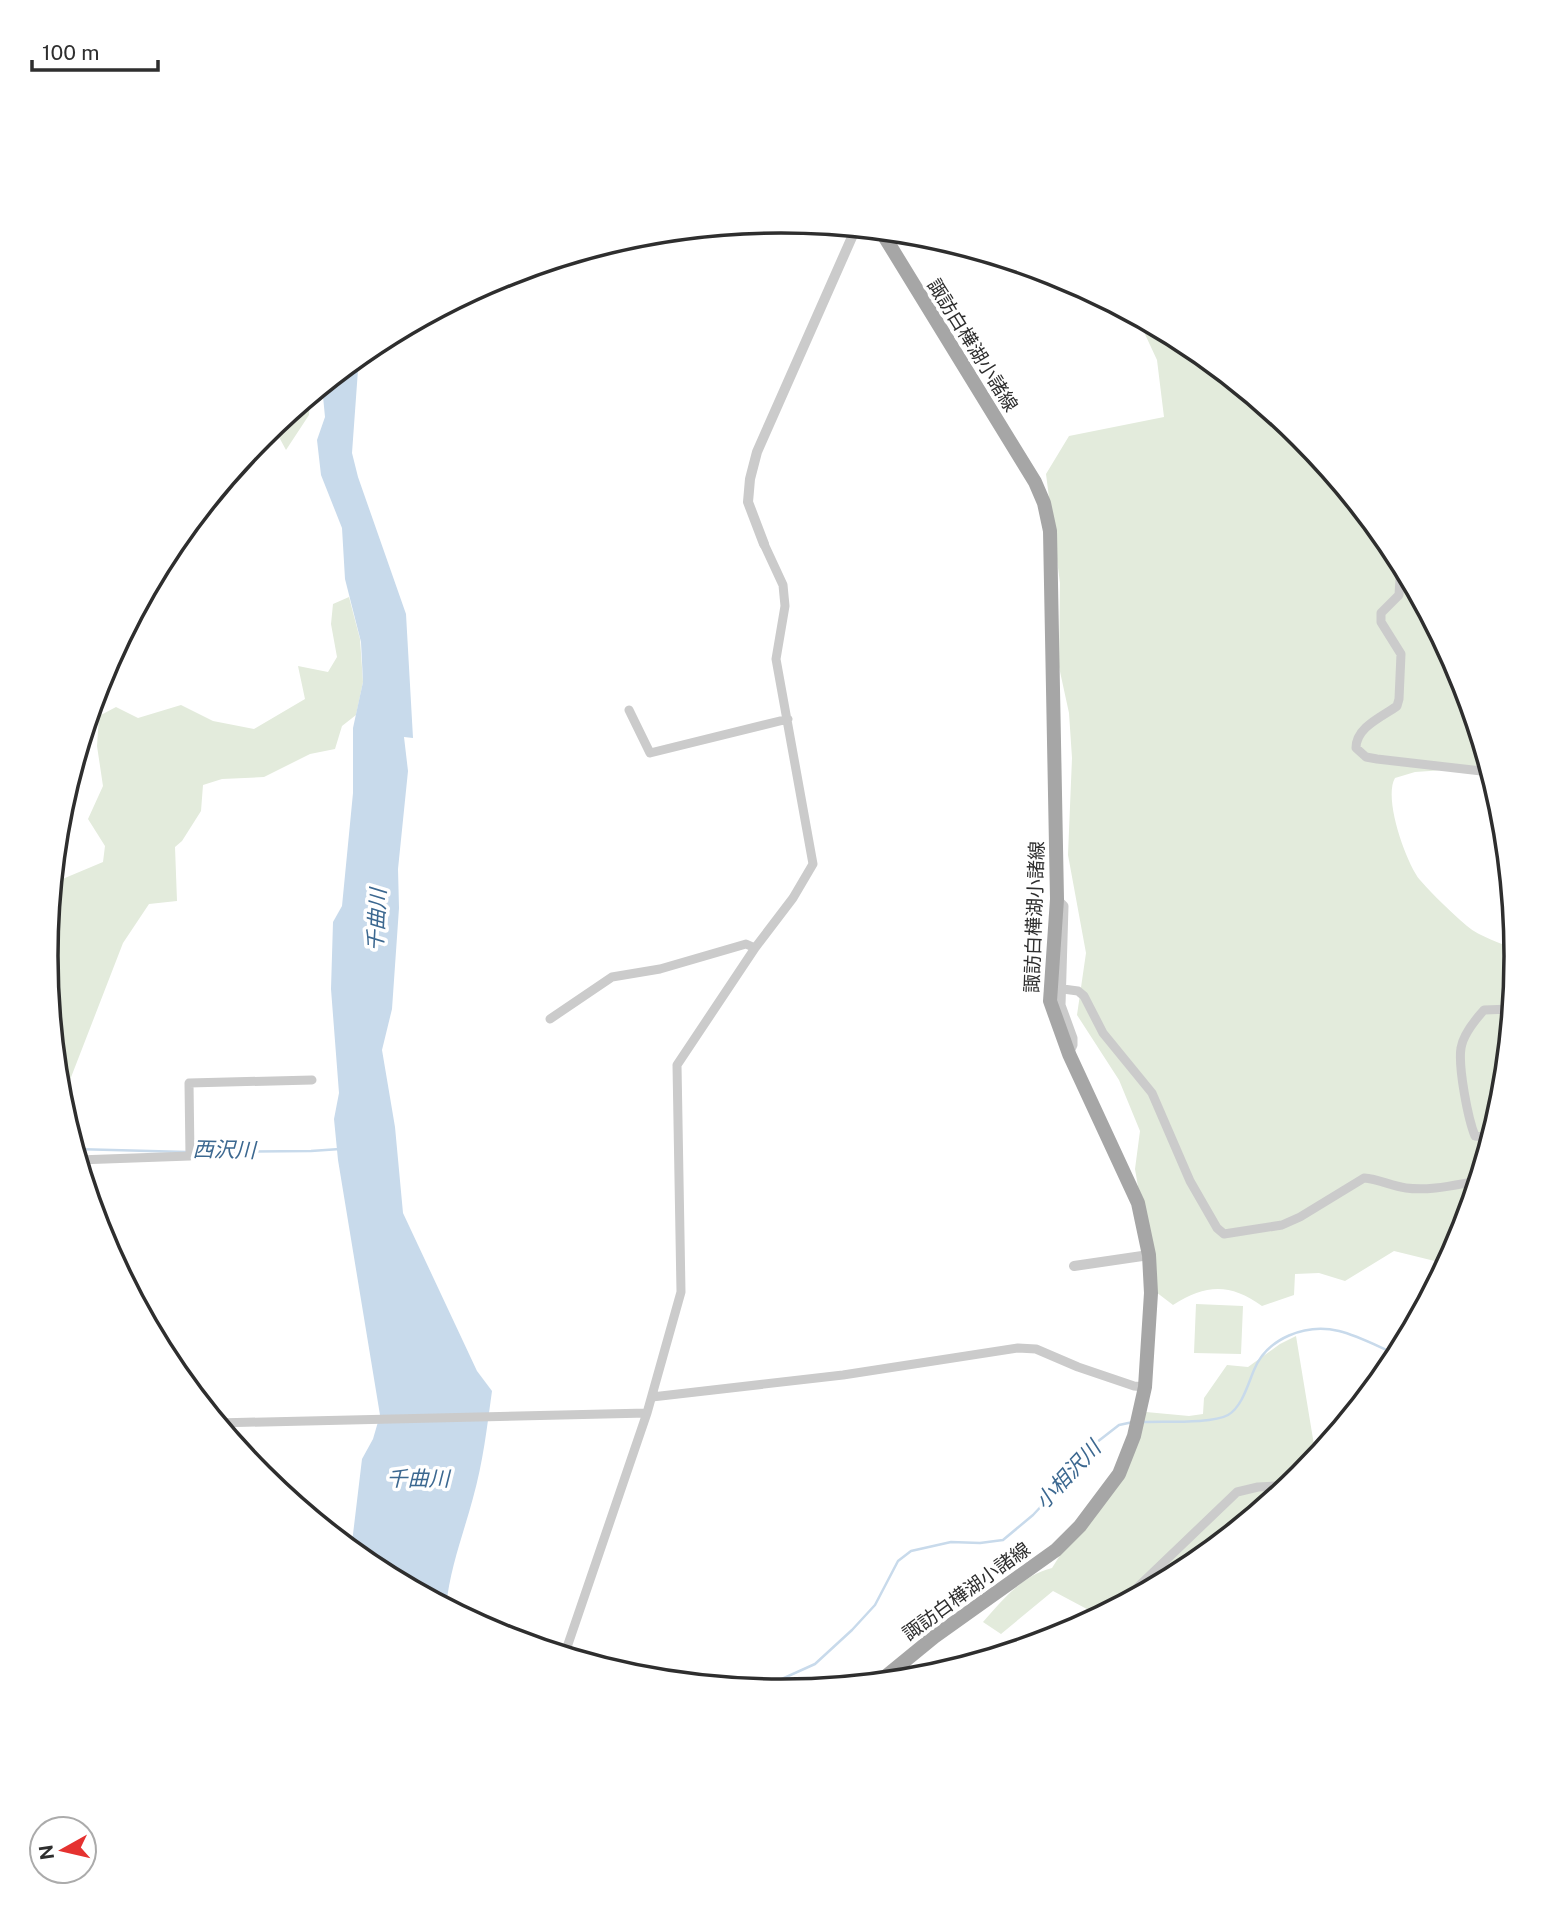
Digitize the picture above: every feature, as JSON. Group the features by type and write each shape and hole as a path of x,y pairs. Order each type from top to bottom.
{"main road":[{"name":"諏訪白樺湖小諸線","path":"887,241 1035,482 1044,503 1050,531 1058,899 1050,1001 1069,1054 1138,1203 1149,1255 1151,1293 1145,1387 1139,1416 1119,1474 1109,1490 1056,1550 934,1637 891,1671"}],"street":[{"path":"567,1647 652,1398 681,1292 677,1065 755,948 793,898 813,864 776,659 785,606 783,585 748,502 750,479 757,452 852,237"},
{"path":"1400,583 1399,596 1381,613 1381,622 1401,654 1399,699 1397,706 1361,731 1356,739 1356,748 1366,757 1480,771"},
{"path":"629,710 650,753 788,719"},
{"path":"1058,899 1064,906 1061,1005 1073,1038 1069,1054"},
{"path":"550,1019 612,977 660,969 746,944 755,948"},
{"path":"1063,989 1078,991 1084,996 1103,1033 1152,1093 1190,1181 1217,1228 1224,1234 1282,1225 1364,1178 1405,1188 1428,1189 1468,1183"},
{"path":"1482,1137 1475,1136 1471,1126 1461,1048 1483,1010 1502,1009"},
{"path":"87,1160 190,1156 189,1083 312,1080"},
{"path":"1074,1266 1149,1255"},
{"path":"652,1398 842,1375 1018,1348 1036,1349 1061,1361 1134,1386 1145,1387"},
{"path":"228,1423 647,1413"},
{"path":"1141,1584 1237,1492 1273,1486"}],"green space":[{"path":"1143,330 1221,383 1292,445 1355,516 1407,595 1449,680 1480,768 1415,772 1395,778 1392,800 1398,830 1408,860 1420,880 1472,930 1504,945 1503,1004 1490,1098 1466,1189 1436,1261 1394,1251 1345,1281 1319,1273 1295,1274 1294,1295 1262,1306 1250,1298 1228,1290 1196,1293 1173,1305 1156,1292 1135,1169 1140,1131 1119,1080 1077,1015 1086,953 1068,855 1072,758 1069,713 1059,667 1060,583 1046,474 1069,436 1164,417 1157,360"},
{"path":"309,409 309,415 286,450 279,437"},
{"path":"349,597 360,639 363,682 356,715 342,726 335,749 310,754 264,777 222,779 203,785 201,811 182,841 175,847 177,901 149,904 123,943 69,1082 59,1004 59,909 62,879 103,862 105,846 88,819 103,786 97,746 99,716 116,707 138,718 181,705 213,721 254,729 305,699 298,666 328,672 337,657 331,624 333,604"},
{"path":"1196,1304 1243,1306 1241,1354 1194,1353"},
{"path":"1296,1336 1314,1445 1258,1500 1183,1558 1143,1583 1089,1610 1053,1591 1001,1634 983,1622 1023,1582 1052,1568 1062,1552 1084,1529 1146,1412 1189,1416 1203,1414 1204,1398 1227,1365 1248,1367"}],"water":[{"name":"千曲川","path":"358,371 352,453 406,614 413,738 404,737 408,771 398,869 399,908 392,1009 382,1050 395,1127 403,1213 477,1371 492,1391 479,1472 447,1598 379,1558 352,1538 362,1459 373,1439 380,1415 338,1160 334,1119 339,1093 331,989 333,922 342,906 353,793 353,728 363,682 361,642 345,579 342,528 321,475 317,440 325,417 323,398"}],"waterway":[{"name":"西沢川","path":"84,1149 187,1152"},
{"name":"西沢川","path":"193,1152 340,1149"},
{"name":"小相沢川","path":"1143,1422 1199,1421 1228,1415 1241,1401 1254,1370 1268,1349 1278,1341 1301,1331 1339,1331 1387,1350"},
{"name":"小相沢川","path":"779,1680 815,1664 852,1630 875,1605 898,1561 911,1551 951,1542 980,1543 1003,1540 1033,1515 1092,1446 1119,1425 1133,1422"}]}
